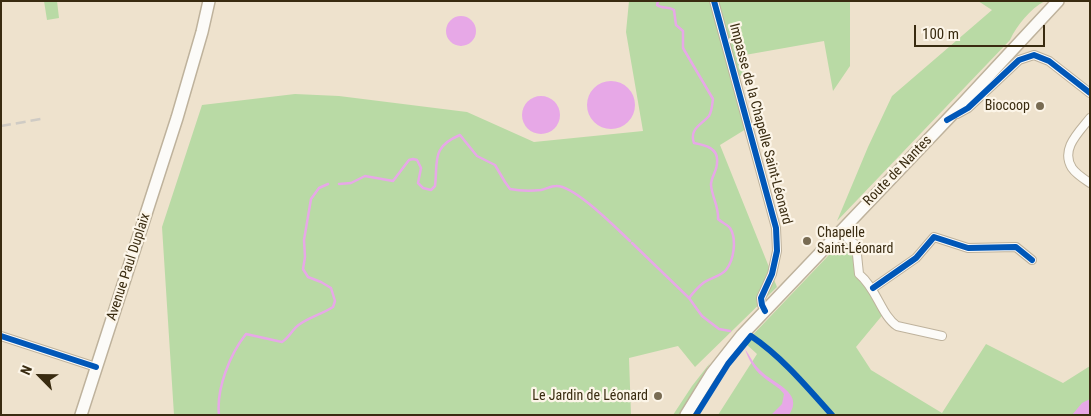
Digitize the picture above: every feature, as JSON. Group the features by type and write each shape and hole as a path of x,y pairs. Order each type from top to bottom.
{"main road":[{"name":"Avenue Paul Duplaix","path":"81,415 177,118 209,1"},
{"name":"Route de Nantes","path":"686,415 712,373 742,335 1058,1"}],"street":[{"name":"Impasse de la Chapelle Saint-Léonard","path":"714,1 776,228 777,251 772,274 761,298 765,311"},
{"path":"947,120 968,108 1019,60 1034,55 1049,61 1090,93"},
{"path":"1090,118 1074,138 1068,153 1072,169 1090,183"},
{"path":"842,229 848,239 856,245 859,274 873,288 892,322 897,326 942,336"},
{"path":"873,288 916,258 934,237 968,248 1016,247 1032,260"},
{"path":"1,336 96,367"}],"green space":[{"path":"44,1 57,1 59,18 47,20"},
{"path":"629,1 850,1 850,66 833,91 824,41 745,55 748,74 730,78 746,129 720,145 777,287 695,367 678,346 629,358 631,415 174,415 162,227 202,105 295,94 339,96 467,112 534,142 643,131 626,32"},
{"path":"978,1 1045,1 1029,13 1020,23 1010,40 837,221 892,96 992,10"},
{"path":"847,236 856,245 859,274 885,312 856,347 871,370 942,413 986,344 1063,383 1090,366 1090,415 718,415 757,354 745,343"},
{"path":"710,363 681,415 673,415 692,386"}],"shaded area":[{"path":"461,16 472,20 476,31 472,42 461,46 450,42 446,31 450,20"},
{"path":"611,81 620,83 628,88 633,96 635,105 633,114 628,122 620,127 611,129 602,127 594,122 589,114 587,105 589,96 594,88 602,83"},
{"path":"541,96 555,101 560,115 555,129 541,134 527,129 522,115 527,101"},
{"path":"745,349 759,369 790,394 793,400 793,407 789,415 771,415 782,404 784,394 756,371"},
{"path":"1090,399 1090,415 1072,415 1082,403"}],"waterway":[{"path":"658,1 657,5 674,10 676,25 683,31 683,48 713,99 709,116 694,131 693,138 694,143 707,146 716,154 717,166 711,185 718,219 730,228 734,243 733,255 726,270 702,284 689,298"},
{"path":"339,184 351,183 365,176 393,181 409,160 413,159 417,160 421,168 418,183 423,188 431,190 435,186 440,150 444,145 460,135 477,156 495,165 510,189 534,191 554,186 564,188 573,192 594,208 630,241"},
{"path":"219,415 220,394 225,372 246,334 282,342 300,324 333,307 335,301 331,288 308,277 303,269 305,257 304,240 311,199 319,188 328,184"},
{"path":"632,243 689,298 702,316 719,329 730,331"}],"railway":[{"path":"1,126 41,119"}],"cycle path":[{"path":"714,1 776,228 777,251 772,274 761,298 765,311"},
{"path":"947,120 968,108 1019,60 1034,55 1049,61 1090,93"},
{"path":"873,288 916,258 934,237 968,248 1016,247 1032,260"},
{"path":"1,336 96,367"},
{"path":"696,415 728,364 751,336 784,363 832,415"}],"place":[{"name":"Biocoop","path":"1040,106"},
{"name":"Chapelle Saint-Léonard","path":"807,241"},
{"name":"Le Jardin de Léonard","path":"658,396"}]}
